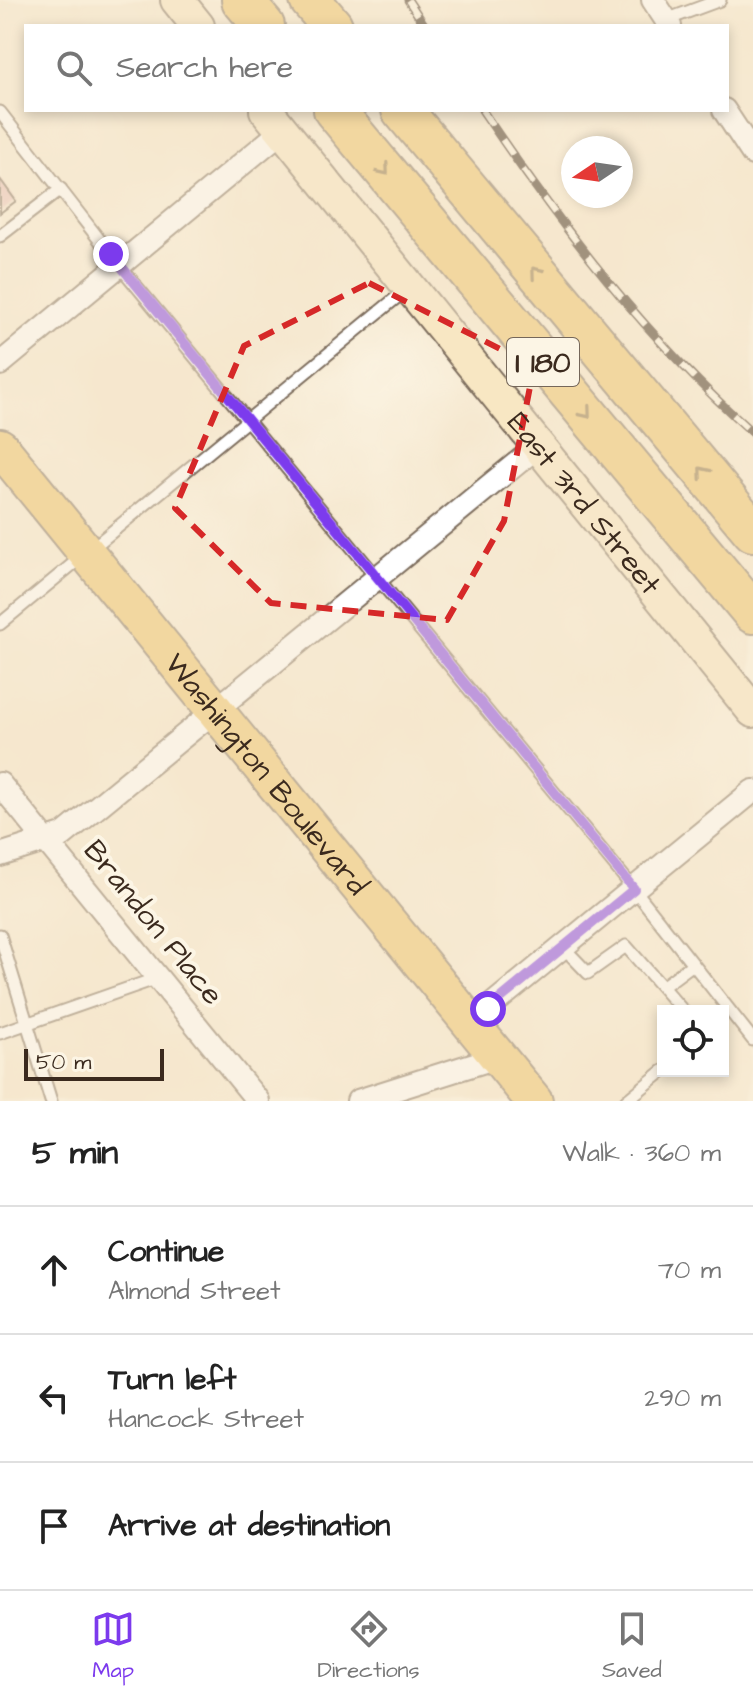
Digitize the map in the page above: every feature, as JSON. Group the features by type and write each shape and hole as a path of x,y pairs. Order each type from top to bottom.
{"highway":[{"path":"242,0 262,24"},
{"path":"310,0 332,24"},
{"path":"318,0 333,24"},
{"name":"I 180","path":"336,112 753,613"},
{"name":"I 180","path":"404,112 753,531"}],"main road":[{"path":"177,0 196,24"},
{"name":"East 3rd Street","path":"274,120 753,711"},
{"name":"Washington Boulevard","path":"0,447 534,1101"}],"street":[{"path":"653,0 668,23"},
{"path":"725,112 753,154"},
{"path":"0,364 119,265 274,120"},
{"path":"0,855 63,835 538,446"},
{"name":"Brandon Place","path":"0,784 258,1101"},
{"path":"470,1023 753,791"},
{"path":"358,1101 407,1094 497,1057"}],"lane":[{"path":"668,23 720,0"},
{"path":"0,112 4,125 61,189 119,265 634,889 753,1040"},
{"path":"0,236 61,189"},
{"path":"0,624 409,287"},
{"path":"0,935 51,1101"},
{"path":"563,947 588,973 626,946 678,1005"},
{"path":"662,987 693,964"},
{"path":"0,1033 160,977"},
{"path":"626,1101 657,1076"}],"highlighted area":[{"path":"369,283 534,366 504,521 447,620 271,603 175,508 244,346"}],"building":[{"path":"0,179 16,201 0,213"}],"railway":[{"path":"408,0 424,24"},
{"path":"483,112 542,196 607,280 677,360 753,433"}],"route":[{"path":"111,254 634,889 488,1009"}]}
